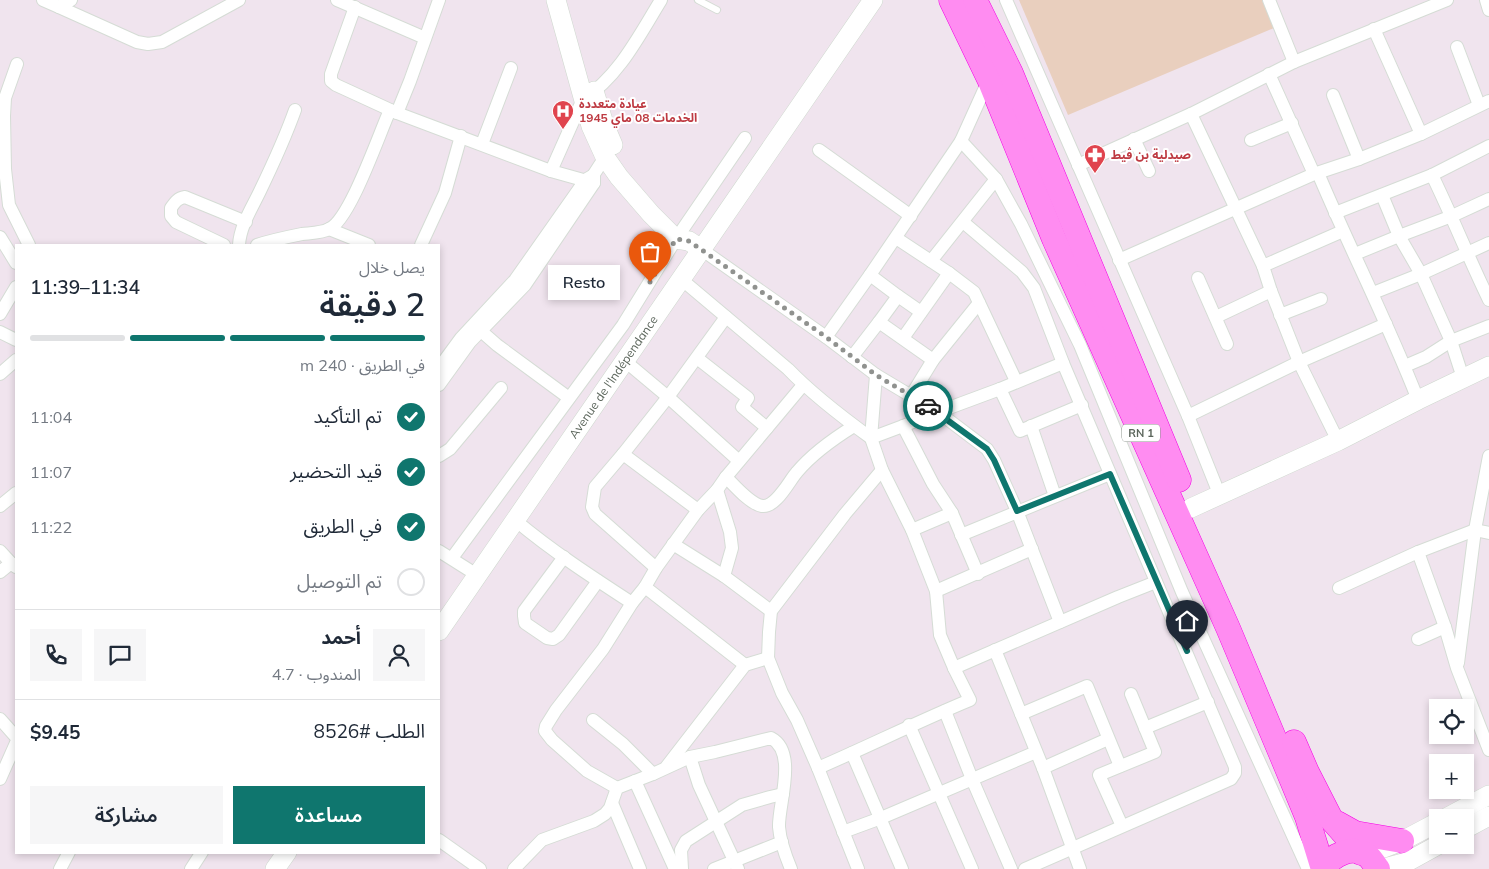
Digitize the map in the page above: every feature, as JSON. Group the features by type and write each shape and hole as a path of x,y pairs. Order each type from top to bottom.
{"highway":[{"name":"RN 1","path":"951,0 1015,71 1054,239 1284,758 1307,817 1323,869"},
{"name":"RN 1","path":"975,0 1015,71 1191,508 1241,618 1307,772 1331,819 1371,861"},
{"path":"1331,819 1405,857"},
{"path":"1323,869 1327,862 1344,852 1371,861"}],"street":[{"path":"43,0 137,42 148,44 162,42 239,0"},
{"path":"59,7 71,0"},
{"path":"337,0 425,38"},
{"path":"261,244 329,229 338,222 347,209 393,112 410,81 439,0"},
{"path":"556,0 589,96 621,161 624,176"},
{"path":"568,0 589,96 591,126 605,157 624,176 651,214 826,337 876,375 938,412 987,449 994,460 1017,511 1060,622"},
{"path":"551,171 589,96 614,72 662,0"},
{"name":"Avenue de l'Indépendance","path":"440,630 681,279 688,240 873,0"},
{"path":"1006,0 1015,71 1078,165 1188,416 1220,496"},
{"path":"1269,0 1294,62"},
{"path":"1078,165 1191,114 1294,62 1447,0"},
{"path":"1486,0 1489,10"},
{"path":"355,7 331,74 331,81 336,85 393,112 551,171 591,179"},
{"path":"1374,29 1421,134"},
{"path":"1119,260 1316,173 1421,134 1484,103 1457,48"},
{"path":"17,64 6,98 4,169 9,204 29,244"},
{"path":"482,144 512,68"},
{"path":"826,337 961,141 1015,71"},
{"path":"1269,74 1373,293 1418,400"},
{"path":"1333,96 1359,158"},
{"path":"239,241 285,138 295,110"},
{"path":"1191,114 1263,266 1299,362 1338,441"},
{"path":"1251,140 1292,123"},
{"path":"421,244 445,193 461,136"},
{"path":"452,558 623,325 688,240 745,138"},
{"path":"1134,139 1149,171"},
{"path":"961,141 996,179 1021,224 1080,345 1182,592 1308,869"},
{"path":"819,150 911,216"},
{"path":"1335,213 1432,175 1488,150"},
{"path":"440,384 470,342 525,285 605,157"},
{"path":"1432,175 1489,300"},
{"path":"440,367 461,338 515,280 591,179"},
{"path":"931,261 996,179"},
{"path":"1382,195 1399,236 1421,274 1451,341 1464,378"},
{"path":"222,244 176,222 170,208 180,198 185,197 246,222"},
{"path":"1355,254 1452,216 1489,199"},
{"path":"963,222 1022,272 1034,288 1063,363 1235,767 1235,773 1231,779 1025,869"},
{"path":"329,229 366,244"},
{"path":"1263,266 1343,231"},
{"path":"0,237 15,261"},
{"path":"896,238 950,273 974,292 1016,381"},
{"path":"1373,293 1421,274 1489,243"},
{"path":"903,338 950,273"},
{"path":"870,275 921,312"},
{"path":"1198,278 1227,344"},
{"path":"681,279 788,369 803,385 871,438"},
{"path":"0,314 15,289"},
{"path":"1216,317 1271,291"},
{"path":"852,357 898,296"},
{"path":"1280,315 1321,299"},
{"path":"911,396 933,360 979,303"},
{"path":"656,568 604,524 595,514 592,507 595,487 668,397 726,317"},
{"path":"879,322 933,360"},
{"path":"1188,416 1299,362 1386,324"},
{"path":"1405,366 1426,357 1451,341 1489,326"},
{"path":"481,330 497,346 570,398"},
{"path":"0,332 15,340"},
{"path":"697,358 748,398 742,408 767,428"},
{"path":"0,374 15,361"},
{"path":"625,361 739,461"},
{"path":"871,438 1063,363"},
{"path":"1191,508 1338,441 1489,366"},
{"path":"818,768 897,733 910,725 970,700 940,634 936,591 912,530 882,470 871,438 876,375"},
{"path":"617,788 587,771 552,740 545,731 546,726 603,649 632,603 698,510 717,490 803,385"},
{"path":"440,455 450,449 501,388"},
{"path":"1000,389 1020,431 1082,405"},
{"path":"726,477 746,497 762,506 770,505 777,499 812,455 854,426"},
{"path":"904,426 933,484 952,513 978,574"},
{"path":"1031,426 1055,496"},
{"path":"623,454 698,510"},
{"path":"1457,668 1475,530 1489,456"},
{"path":"858,869 818,768 797,720 782,693 768,658 768,632 771,611 845,514 882,470"},
{"path":"962,535 1110,474"},
{"path":"717,490 730,532 732,548 724,576"},
{"path":"0,506 15,494"},
{"path":"912,530 952,513"},
{"path":"515,520 564,557 632,603"},
{"path":"1339,588 1418,552 1475,530 1489,533"},
{"path":"673,544 724,576 771,611"},
{"path":"936,591 1032,549"},
{"path":"0,551 14,565 0,572"},
{"path":"440,552 477,576"},
{"path":"1418,552 1445,627 1457,668 1489,750"},
{"path":"564,557 524,611 525,623 547,638 553,639 559,635 598,581"},
{"path":"954,668 1118,596 1156,582"},
{"path":"645,587 745,665"},
{"path":"1418,639 1445,627"},
{"path":"995,650 1043,768 1080,869"},
{"path":"665,768 745,665 768,658"},
{"path":"1021,714 1087,686 1120,766"},
{"path":"1122,826 1099,775 1155,752 1131,694"},
{"path":"1146,728 1208,702"},
{"path":"945,710 972,779 1011,869"},
{"path":"0,719 15,736"},
{"path":"593,720 623,744 653,774"},
{"path":"910,725 972,869"},
{"path":"617,788 653,774 690,756 715,752 771,738 778,744 782,754 785,780 779,828 791,869"},
{"path":"1043,768 1108,739"},
{"path":"0,779 15,745"},
{"path":"843,832 881,818 1036,752"},
{"path":"852,753 902,869"},
{"path":"690,756 699,784 736,865"},
{"path":"635,781 675,869"},
{"path":"514,869 542,840 594,821 606,814 617,788"},
{"path":"682,869 681,850 686,841 742,805 783,794"},
{"path":"1463,809 1489,795"},
{"path":"612,803 640,869"},
{"path":"1474,824 1489,816"},
{"path":"1405,857 1429,832"},
{"path":"440,841 480,869"},
{"path":"714,869 736,865 782,842"},
{"path":"1371,861 1405,857 1429,848"},
{"path":"440,851 466,869"},
{"path":"60,869 68,854"},
{"path":"191,869 201,854"},
{"path":"275,869 286,854"}],"lane":[{"path":"698,0 717,10"}],"shaded area":[{"path":"1019,0 1262,0 1274,28 1068,115"}],"way so far":[{"path":"650,282 676,239 689,241 826,337 876,375 928,406"}],"place":[{"name":"عيادة متعددة الخدمات 08 ماي 1945","path":"563,130"},
{"name":"صيدلية بن ڤيط","path":"1095,174"},
{"name":"Resto","path":"650,282"}],"route":[{"path":"928,406 987,449 994,460 1017,511 1110,474 1187,651"}]}
